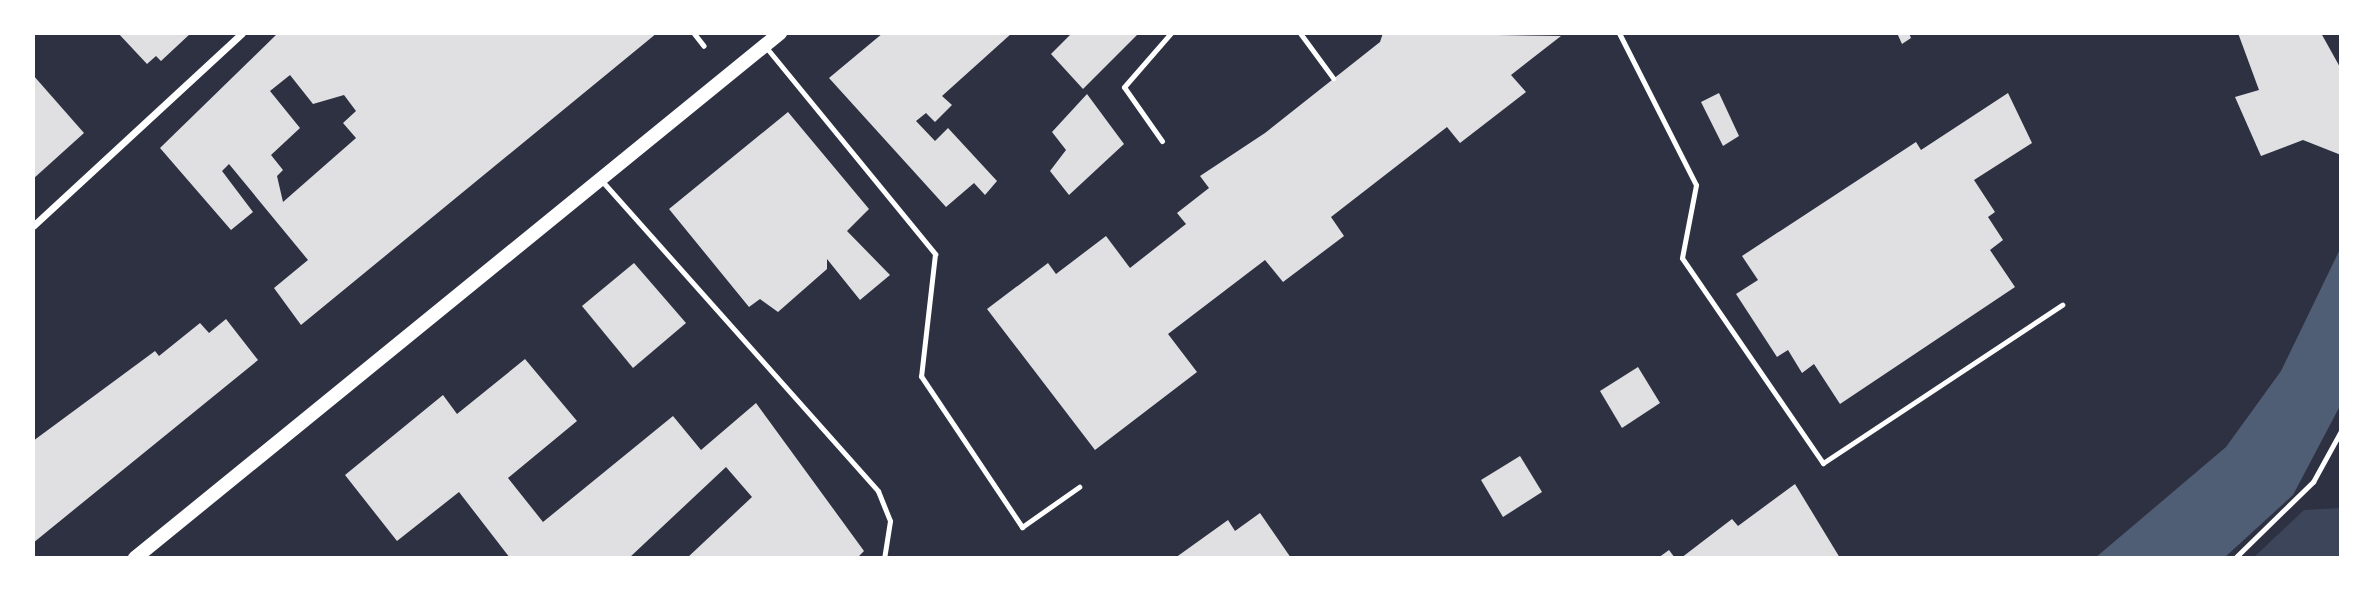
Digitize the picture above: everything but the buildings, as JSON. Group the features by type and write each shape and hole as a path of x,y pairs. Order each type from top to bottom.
{"main road":[{"path":"135,558 780,33"}],"street":[{"path":"33,226 242,33"}],"lane":[{"path":"1163,141 1124,87 1171,33"},
{"path":"1300,33 1334,78"},
{"path":"1619,33 1696,185 1682,258 1823,463 2062,305"},
{"path":"765,46 935,254 921,376 1022,527 1079,487"},
{"path":"600,179 878,491 890,521 884,558"}],"path":[{"path":"2235,558 2313,482 2341,431"}],"shaded area":[{"path":"2341,247 2341,404 2293,495 2224,558 2095,558 2226,447 2281,371"},
{"path":"2341,508 2341,558 2253,558 2304,510"}]}
